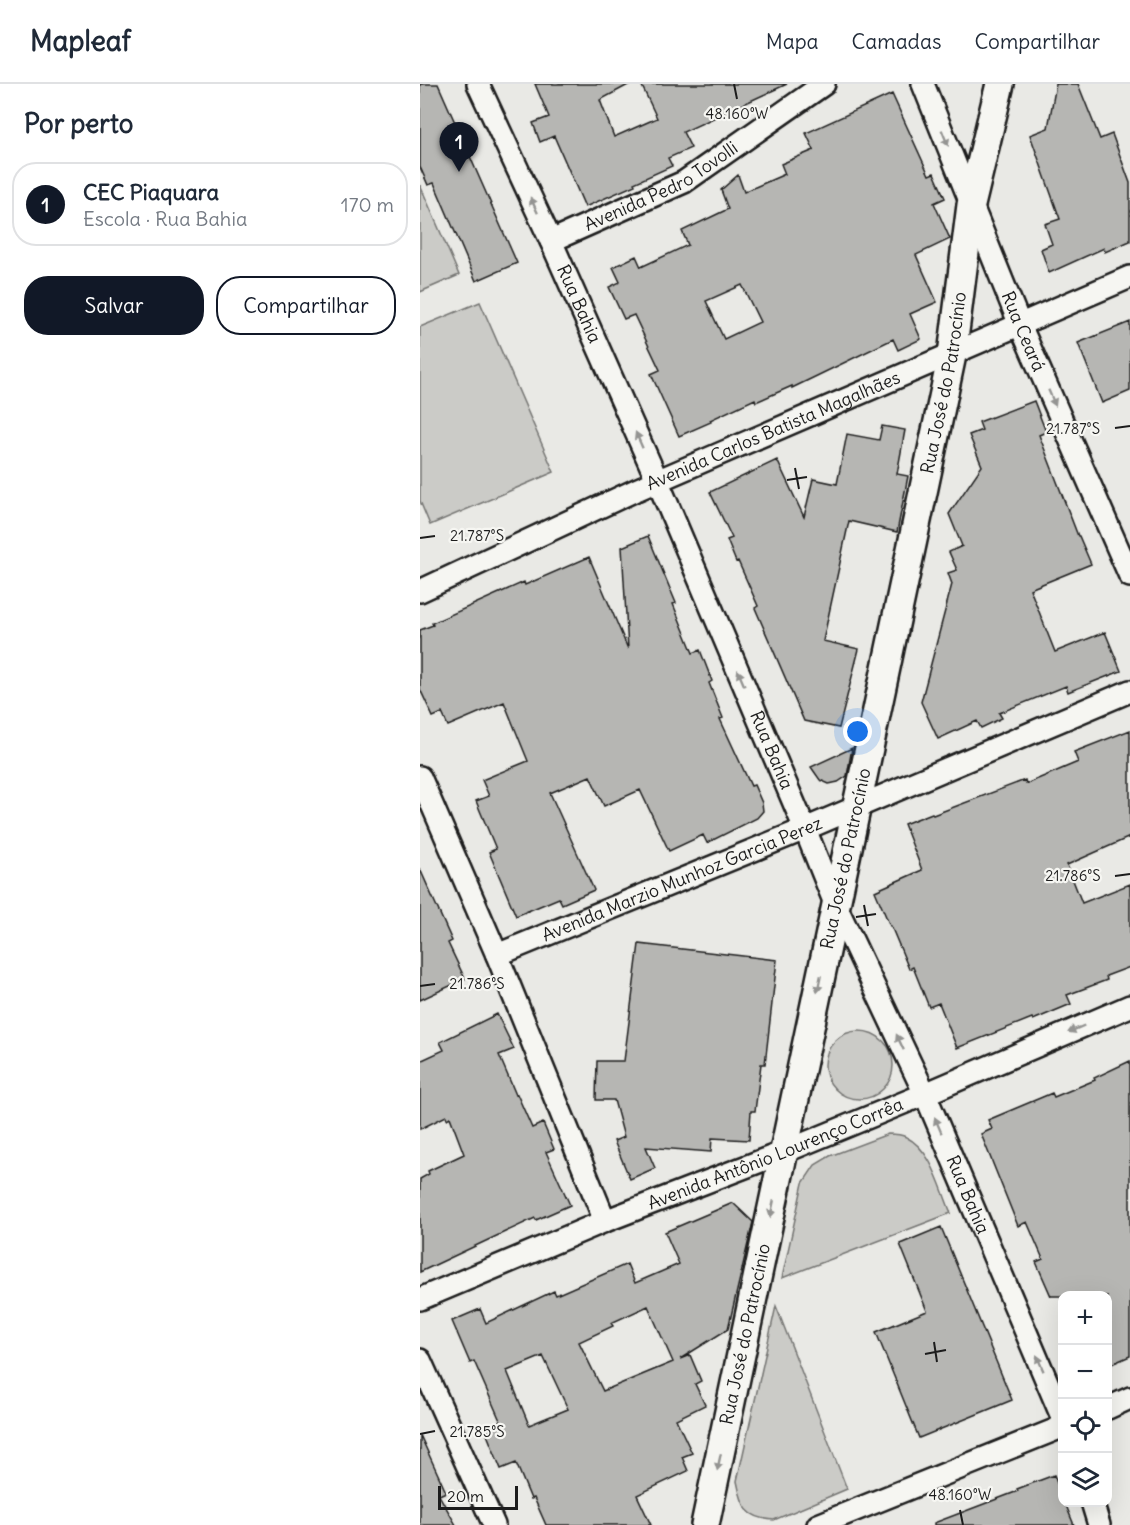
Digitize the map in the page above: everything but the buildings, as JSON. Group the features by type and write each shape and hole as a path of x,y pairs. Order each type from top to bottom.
{"street":[{"name":"Rua Bahia","path":"478,84 551,241 658,482 806,829 836,906 925,1094 1058,1408"},
{"name":"Avenida Pedro Tovolli","path":"551,241 684,182 824,84"},
{"name":"Rua Ceará","path":"923,84 1020,325 1130,576"},
{"name":"Rua José do Patrocínio","path":"705,1525 952,355 971,205 1000,84"},
{"name":"Avenida Carlos Batista Magalhães","path":"420,591 636,490 1130,277"},
{"name":"Avenida Marzio Munhoz Garcia Perez","path":"497,956 806,829 1130,691"},
{"path":"420,777 497,956 605,1221"},
{"name":"Avenida Antônio Lourenço Corrêa","path":"420,1299 605,1221 784,1152 925,1094 1130,1006"},
{"path":"420,1360 494,1525"},
{"path":"1112,1406 1130,1398"},
{"path":"818,1525 1058,1429"},
{"path":"1093,1507 1099,1525"}],"shaded area":[{"path":"420,185 459,275 420,292"},
{"path":"480,302 554,472 430,525 420,501 420,327"},
{"path":"852,1031 866,1031 878,1036 888,1046 893,1065 888,1084 878,1094 866,1099 852,1099 840,1094 830,1084 825,1072 825,1058 830,1046 840,1036"},
{"path":"888,1134 904,1136 922,1151 934,1170 951,1213 782,1278 803,1183 815,1165 830,1156"},
{"path":"776,1306 847,1489 774,1520 757,1517 747,1510 737,1481"}],"place":[{"name":"CEC Piaquara","path":"459,172"}]}
